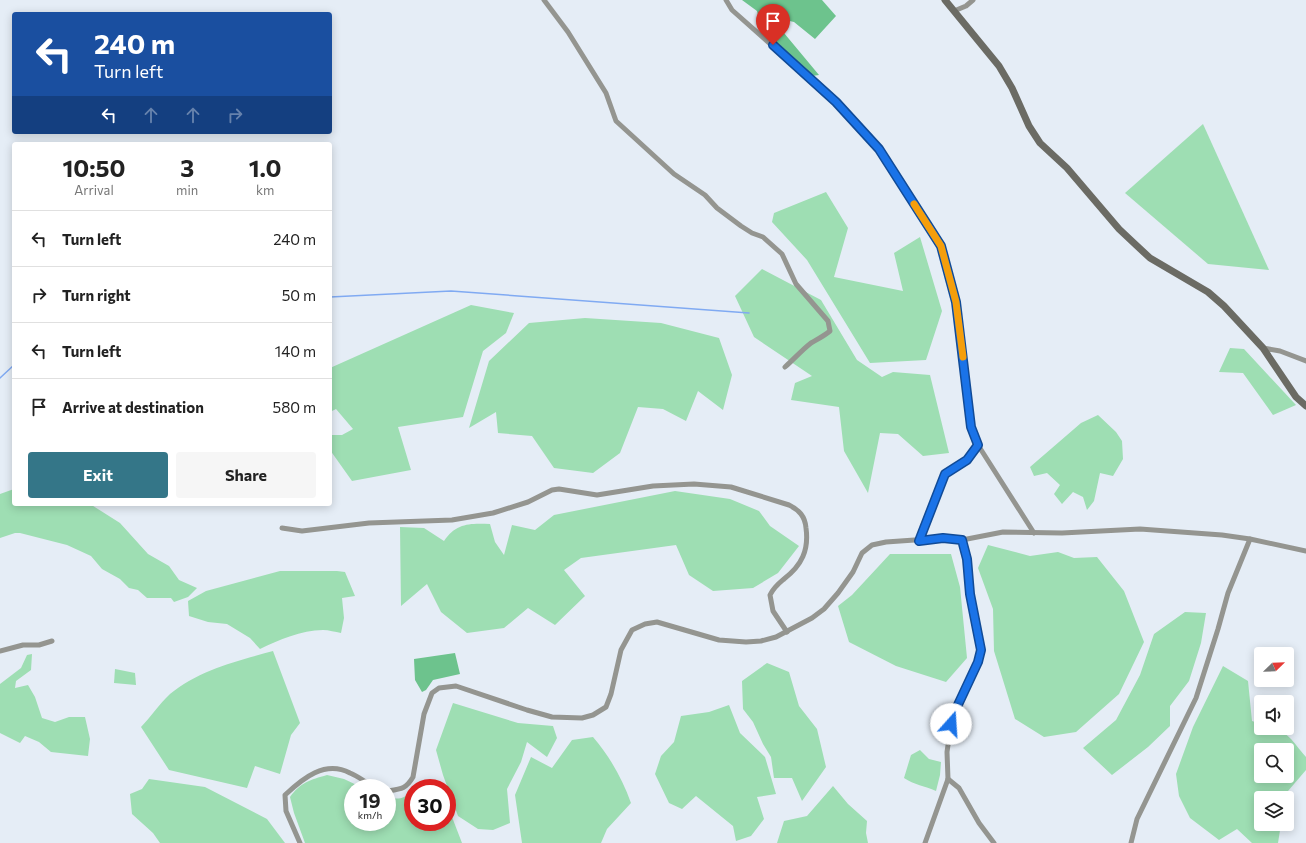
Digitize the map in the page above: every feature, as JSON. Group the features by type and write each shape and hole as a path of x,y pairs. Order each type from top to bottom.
{"street":[{"path":"544,0 568,32 606,93 616,121 674,174 705,195 717,208 752,233 762,237 782,254 796,284 828,321 830,331 801,351 785,367"},
{"path":"726,0 732,10 836,102 879,149 941,246 956,302 971,427 978,445 1034,533"},
{"path":"945,0 999,66 1012,88 1029,126 1040,143 1067,168 1119,229 1150,258 1208,292 1264,348 1296,397 1306,406"},
{"path":"954,11 966,6 973,0"},
{"path":"1264,348 1280,351 1306,361"},
{"path":"919,541 945,474 967,460 978,445"},
{"path":"282,528 302,531 369,523 452,520 493,513 514,507 552,490 559,489 597,494 653,486 694,484 731,487 789,505 798,509 804,516 806,524 807,547 795,569 777,584 770,595 773,611 787,632"},
{"path":"396,790 408,786 413,777 424,714 432,693 439,688 456,686 552,717 582,718 594,715 606,707 612,694 621,650 632,630 645,624 657,622 719,640 746,642 761,641 776,637 787,632 824,609 849,577 862,553 872,545 886,542 919,541 943,538 962,540 1003,532 1062,533 1140,529 1222,535 1250,539 1306,551"},
{"path":"1131,843 1137,819 1196,698 1228,593 1250,539"},
{"path":"925,843 948,779 947,752 951,724 956,709 978,662 981,650 970,594 967,559 962,540"},
{"path":"0,651 23,645 39,645 52,641"},
{"path":"300,843 286,811 285,795 305,778 320,770 330,768 341,769 360,779"},
{"path":"948,779 959,788 979,822 994,843"}],"green space":[{"path":"742,0 822,0 836,16 815,39 794,22 781,19 779,27 819,75 812,76 762,32 757,11"},
{"path":"1203,124 1269,270 1208,264 1125,193"},
{"path":"826,192 848,228 834,277 903,291 894,253 920,237 942,311 926,360 870,363 807,260 772,222 774,213"},
{"path":"762,269 821,300 857,360 882,377 893,372 930,375 949,453 923,456 898,434 880,433 868,493 844,451 839,407 791,400 795,383 812,376 754,337 735,296"},
{"path":"471,305 514,313 506,333 483,351 463,417 398,427 411,470 352,481 332,453 332,435 342,435 353,429 336,409 332,411 332,367"},
{"path":"585,318 661,323 719,338 732,375 723,410 698,391 686,421 663,409 638,407 620,453 593,473 554,468 532,436 498,433 496,412 469,428 489,361 529,323"},
{"path":"1230,348 1244,349 1296,405 1273,415 1243,373 1219,372"},
{"path":"1098,415 1116,432 1122,441 1123,459 1113,476 1100,473 1094,501 1087,510 1083,497 1073,492 1062,504 1054,494 1060,485 1047,473 1034,476 1030,467 1081,423"},
{"path":"12,490 12,506 93,506 120,523 148,554 169,566 179,580 197,588 188,597 174,602 171,598 147,598 138,590 129,588 120,579 102,569 91,556 67,545 20,533 15,533 0,538 0,494"},
{"path":"675,491 730,499 759,511 770,526 799,546 778,573 753,588 713,591 689,575 676,545 581,558 564,570 585,596 555,625 528,608 504,628 467,633 441,612 427,584 401,606 400,527 424,528 444,541 453,531 464,525 490,524 495,542 504,555 512,525 535,530 554,515"},
{"path":"988,545 1030,556 1058,552 1074,558 1097,557 1124,591 1144,642 1119,694 1076,732 1044,737 1015,719 994,651 993,609 978,568"},
{"path":"890,554 951,554 960,587 967,658 946,682 896,666 849,642 838,606 852,595"},
{"path":"280,571 345,572 355,596 342,598 344,618 341,633 315,630 282,639 260,649 250,638 227,624 208,622 189,616 188,601 206,591"},
{"path":"1185,612 1206,613 1201,643 1189,681 1170,706 1170,726 1148,747 1112,775 1083,748 1116,720 1140,675 1154,634"},
{"path":"273,651 300,723 291,735 280,774 255,766 247,788 169,770 141,727 162,702 181,686 206,672"},
{"path":"455,653 460,674 433,680 426,690 422,692 415,680 414,659"},
{"path":"32,654 31,670 16,681 15,688 28,685 35,697 42,718 55,722 69,717 85,717 90,739 88,756 51,752 39,742 25,736 20,743 0,733 0,684 21,668 27,655"},
{"path":"767,663 789,672 799,706 817,729 826,767 802,801 792,778 774,778 771,757 753,722 743,709 742,681"},
{"path":"1223,666 1248,681 1252,721 1254,722 1254,735 1287,735 1292,740 1306,757 1306,770 1288,791 1254,791 1254,831 1280,831 1278,843 1252,843 1237,829 1219,840 1190,818 1179,796 1176,774 1193,727"},
{"path":"115,669 135,673 136,685 114,683"},
{"path":"453,703 518,723 553,726 557,738 547,757 527,742 521,762 507,789 510,823 493,830 478,829 458,816 456,811 456,779 444,779 436,750"},
{"path":"729,705 740,733 765,757 776,794 757,797 764,819 751,836 736,841 733,826 696,796 682,809 669,803 655,774 661,756 674,742 681,716 709,712"},
{"path":"593,737 615,768 631,803 607,829 601,843 522,843 515,795 531,757 552,768 572,740"},
{"path":"920,750 929,759 941,762 940,775 936,791 904,778 911,755"},
{"path":"327,775 344,779 344,831 396,831 396,798 404,797 404,831 456,831 456,827 462,843 305,843 290,797 306,782"},
{"path":"149,779 205,787 267,819 285,843 160,843 153,833 132,814 130,794 142,789"},
{"path":"833,786 848,804 867,821 866,833 868,843 777,843 784,821 807,816"}],"waterway":[{"path":"332,297 451,291 749,313"},
{"path":"0,378 12,367"}],"slow traffic":[{"path":"914,204 941,246 956,302 963,357"}],"route":[{"path":"773,45 836,102 879,149 941,246 956,302 971,427 978,445 967,460 945,474 919,541 943,538 962,540 967,559 970,594 978,626 981,650 978,662 956,709 951,724"}]}
